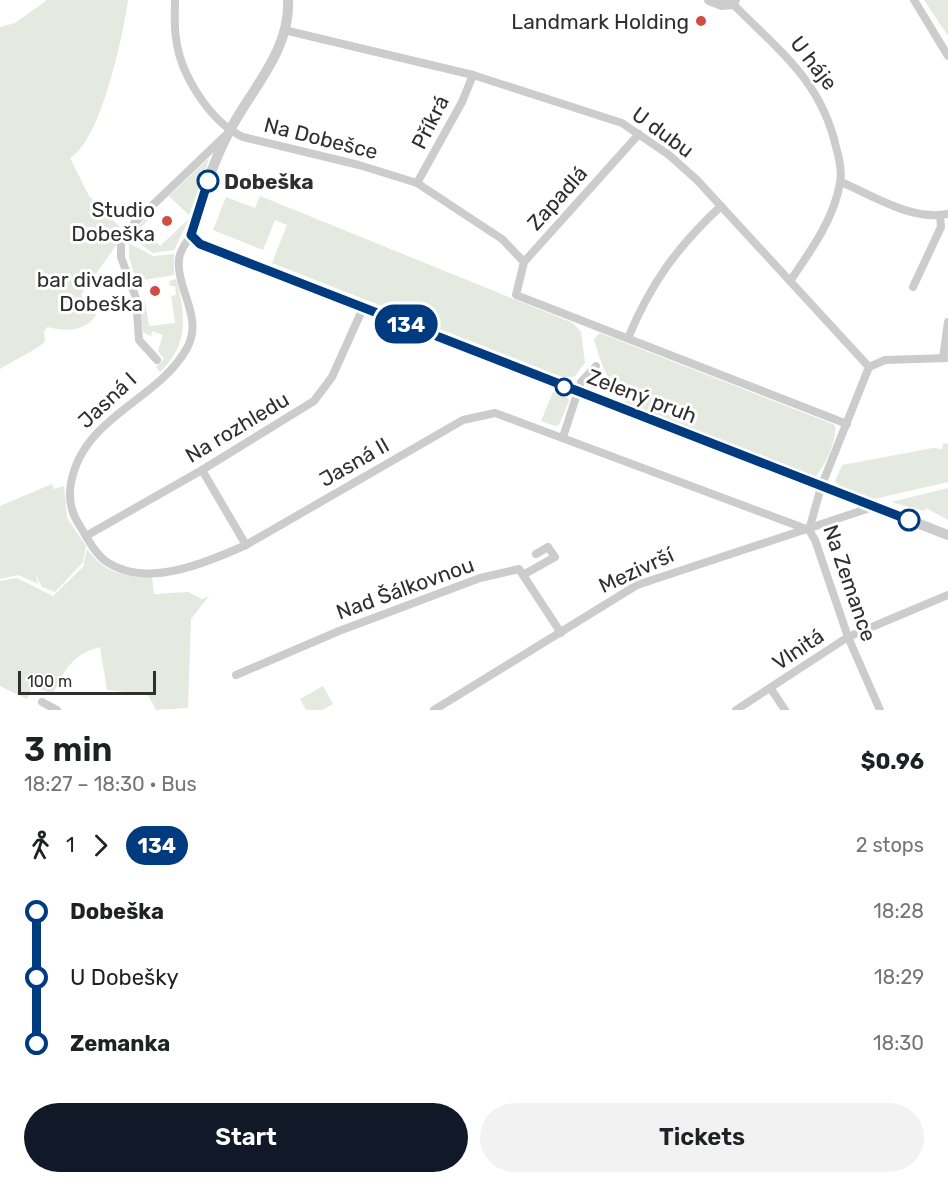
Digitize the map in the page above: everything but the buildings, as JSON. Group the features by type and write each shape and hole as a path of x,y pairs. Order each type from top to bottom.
{"street":[{"path":"175,0 176,39 183,65 198,93 229,131"},
{"name":"Jasná I","path":"246,545 188,567 158,572 127,572 106,562 86,536 72,515 69,494 73,469 84,449 116,414 170,369 188,345 193,323 189,299 180,276 179,260 191,235 212,171 229,131 272,61 284,30 288,0"},
{"name":"U háje","path":"709,0 722,5 734,2 813,87 831,122 841,182"},
{"path":"914,0 948,56"},
{"name":"U dubu","path":"284,30 473,75 622,123 669,155 721,206 869,367"},
{"name":"Příkrá","path":"417,183 462,102 473,75"},
{"name":"Jasná I","path":"157,360 139,340 136,298 121,258 124,236 135,222 229,131"},
{"name":"Na Dobešce","path":"229,131 243,137 359,165 417,183 502,239 524,262"},
{"name":"Zapadlá","path":"628,338 516,295 524,262 639,134"},
{"path":"790,281 821,232 841,182 914,214 944,214 913,287"},
{"path":"721,206 694,231 665,266 642,305 628,338 847,424"},
{"name":"Zelený pruh","path":"191,235 200,244 948,535"},
{"name":"Na rozhledu","path":"86,536 202,470 314,401 332,376 363,308"},
{"path":"869,367 885,360 946,358 948,322"},
{"path":"563,437 581,382 596,366"},
{"name":"Na Zemance","path":"869,367 821,487 809,530 815,540 848,637 880,710"},
{"name":"Jasná II","path":"246,545 463,420 495,412 511,416 809,530"},
{"path":"202,470 246,545"},
{"name":"Mezivrší","path":"434,710 561,633 611,598 637,585 697,563 809,530 873,507"},
{"path":"536,554 548,547 555,557 523,576 561,633"},
{"name":"Nad Šálkovnou","path":"236,675 339,631 480,578 519,569 523,576"},
{"name":"Vlnitá","path":"736,710 771,690 848,637 948,595"},
{"path":"771,690 784,710"},
{"path":"42,702 57,710"}],"shaded area":[{"path":"47,0 128,0 116,61 101,110 81,148 70,158 89,196 121,228 122,237 81,295 96,315 91,321 74,329 47,327 44,332 45,341 42,344 0,369 0,27 15,23"},
{"path":"924,0 948,0 948,36"},
{"path":"209,158 205,172 200,178 201,183 189,215 169,196"},
{"path":"260,196 573,323 581,332 585,363 575,376 565,378 272,263 287,225 275,220 263,250 213,230 226,197 255,208"},
{"path":"153,211 155,214 141,227 160,246 189,219 174,250 153,253 129,236"},
{"path":"129,243 153,256 174,254 174,275 144,280 144,286 138,287 129,257"},
{"path":"176,279 182,305 183,329 176,351 160,372 156,367 164,359 158,351 163,335 152,331 151,336 143,332 140,302 145,301 149,326 175,323 171,296 176,295 175,286 170,286 169,281"},
{"path":"600,333 835,425 833,445 823,465 816,476 808,475 632,409 618,394 604,368 594,339"},
{"path":"553,392 568,398 569,401 559,425 555,426 541,421"},
{"path":"943,443 948,444 948,482 874,499 839,486 835,481 842,465 933,448 942,449"},
{"path":"52,484 54,489 64,486 67,518 86,546 83,562 55,592 42,587 35,573 38,584 18,575 0,579 0,506"},
{"path":"948,488 948,520 926,508 924,511 891,502"},
{"path":"87,549 108,569 132,576 152,577 154,594 188,592 202,599 209,596 191,619 188,708 156,710 148,695 107,690 100,647 82,654 70,664 53,694 32,686 27,699 0,686 0,581 17,578 53,596 83,567"},
{"path":"323,686 333,704 322,710 306,710 300,699"}],"bus line":[{"name":"134","path":"208,181 192,227 191,235 200,244 909,520"}],"place":[{"name":"Landmark Holding","path":"701,21"},
{"name":"Dobeška","path":"208,181"},
{"name":"Studio Dobeška","path":"167,221"},
{"name":"bar divadla Dobeška","path":"155,291"}]}
